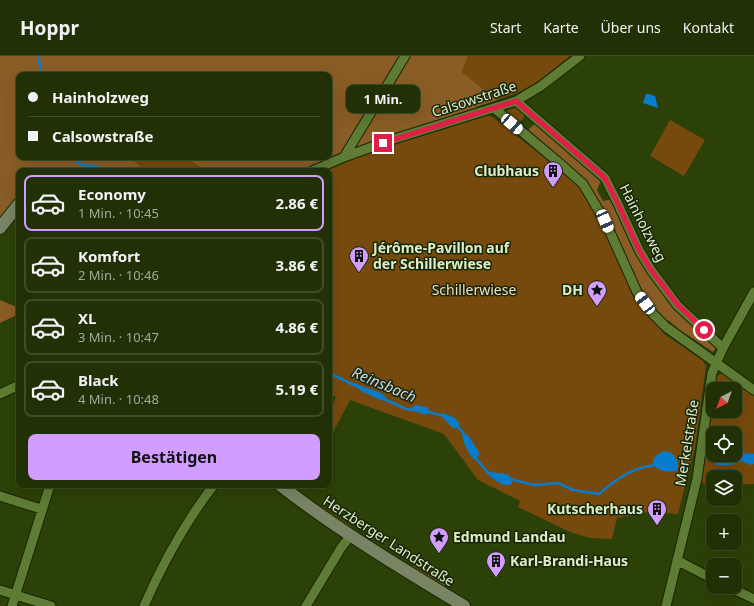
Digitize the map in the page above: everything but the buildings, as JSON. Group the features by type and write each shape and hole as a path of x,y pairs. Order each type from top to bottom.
{"street":[{"path":"344,157 405,56"},
{"name":"Calsowstraße","path":"319,168 344,157 394,139 516,101 541,86 580,56"},
{"name":"Hainholzweg","path":"516,101 605,178 639,250 651,270 677,304 723,348"},
{"path":"494,108 583,184 605,221 637,292 654,314 666,327 754,390"},
{"path":"0,228 16,208"},
{"name":"Merkelstraße","path":"666,606 697,479 712,373 723,348 754,292"},
{"path":"0,394 16,386"},
{"path":"12,606 41,509 49,488"},
{"path":"144,606 173,546 194,512 212,488"},
{"name":"Herzberger Landstraße","path":"284,488 324,518 464,606"},
{"path":"0,496 41,509"},
{"path":"306,606 351,534"},
{"path":"677,560 706,575"},
{"path":"0,590 51,606"},
{"path":"742,593 754,599"}],"green space":[{"path":"468,56 570,56 536,83 517,93 497,100 462,72"},
{"path":"518,107 524,113 524,117 516,124 507,115 506,111"},
{"name":"Schillerwiese","path":"484,116 491,116 577,183 588,196 635,293 664,334 702,360 706,366 695,447 678,514 649,512 617,518 612,539 590,538 570,532 518,507 520,501 478,480 444,434 350,400 332,434 332,406 336,397 332,395 332,168 364,154"},
{"path":"670,120 705,140 684,176 650,156"},
{"path":"133,160 189,160 201,168 143,168"},
{"path":"722,373 736,382 715,382 716,377"},
{"path":"742,386 754,395 754,484 742,485 742,470 706,470 706,483 700,483 706,441 706,462 742,462 742,426 708,426 709,418 742,418"},
{"path":"321,506 352,527 351,529 319,508"},
{"path":"413,566 445,585 444,588 412,569"}],"shaded area":[{"path":"0,56 468,56 462,72 497,100 476,107 477,110 332,159 332,72 16,72 16,160 133,160 143,168 16,168 16,203 0,224"},
{"path":"537,122 602,178 597,190 603,201 613,199 636,249 717,346 713,352 668,320 666,322 654,310 640,289 599,202 528,133 529,129"},
{"path":"189,160 329,160 309,168 201,168"},
{"path":"0,300 16,307 16,315 0,323"}],"water":[{"path":"646,94 655,96 658,108 643,103"},
{"path":"354,383 381,393 386,397 383,401 363,392 353,385"},
{"path":"417,405 429,408 426,415 411,410 413,406"},
{"path":"443,413 455,418 460,424 454,429 441,416"},
{"path":"462,434 468,435 480,454 474,460 466,448"},
{"path":"664,451 675,456 678,468 676,471 663,471 653,465 654,458"},
{"path":"742,453 754,454 754,464 751,465 742,461"},
{"path":"717,462 738,462 730,465 716,465"},
{"path":"489,472 507,474 511,478 512,484 505,485 498,482 487,474"}],"waterway":[{"path":"38,56 41,72"},
{"name":"Reinsbach","path":"75,160 80,164 103,168"},
{"name":"Reinsbach","path":"332,374 356,386"},
{"name":"Reinsbach","path":"382,398 406,409 414,410"},
{"name":"Reinsbach","path":"425,411 444,416"},
{"name":"Reinsbach","path":"456,425 465,436"},
{"name":"Reinsbach","path":"475,457 488,473 490,473"},
{"name":"Reinsbach","path":"510,479 534,485 558,483 573,490 599,494 625,475 646,466 654,465"}],"place":[{"name":"Clubhaus","path":"553,188"},
{"name":"Jérôme-Pavillon auf der Schillerwiese","path":"359,273"},
{"name":"DH","path":"597,307"},
{"name":"Kutscherhaus","path":"657,526"},
{"name":"Edmund Landau","path":"439,554"},
{"name":"Karl-Brandi-Haus","path":"496,578"}],"route":[{"path":"383,143 516,101 605,178 639,250 651,270 677,304 704,330"}]}
